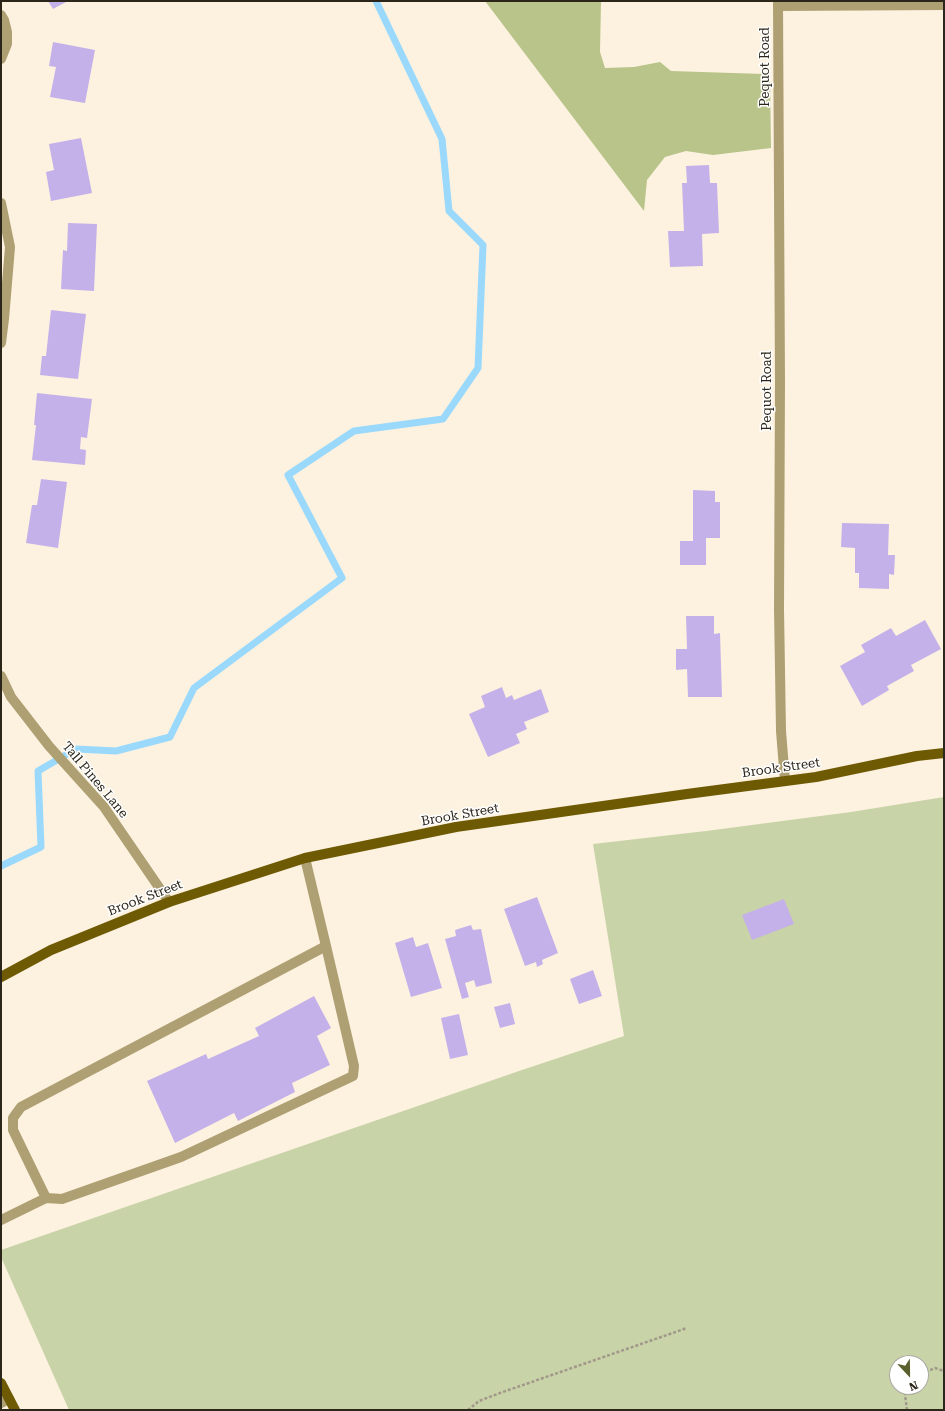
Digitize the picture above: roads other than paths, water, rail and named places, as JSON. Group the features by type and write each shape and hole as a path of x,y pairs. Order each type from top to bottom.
{"main road":[{"name":"Brook Street","path":"1,977 51,950 169,902 304,858 456,827 816,777 916,756 944,753"},
{"path":"1,1383 5,1401 14,1410"}],"street":[{"path":"778,4 944,5"},
{"name":"Pequot Road","path":"778,4 781,473 779,609 781,731 785,781"},
{"path":"1,15 7,32 7,44 1,59"},
{"path":"1,203 10,247 1,343"},
{"name":"Tall Pines Lane","path":"1,676 11,697 48,746 104,807 169,902"},
{"path":"1,1220 46,1198 62,1199 181,1157 353,1076 354,1066 304,858"},
{"path":"46,1198 14,1130 14,1118 21,1107 326,946"}],"waterway":[{"path":"1,866 41,847 38,771 76,749 116,751 170,737 194,688 342,578 288,475 354,431 443,419 478,368 483,245 449,211 442,139 376,1"}]}
